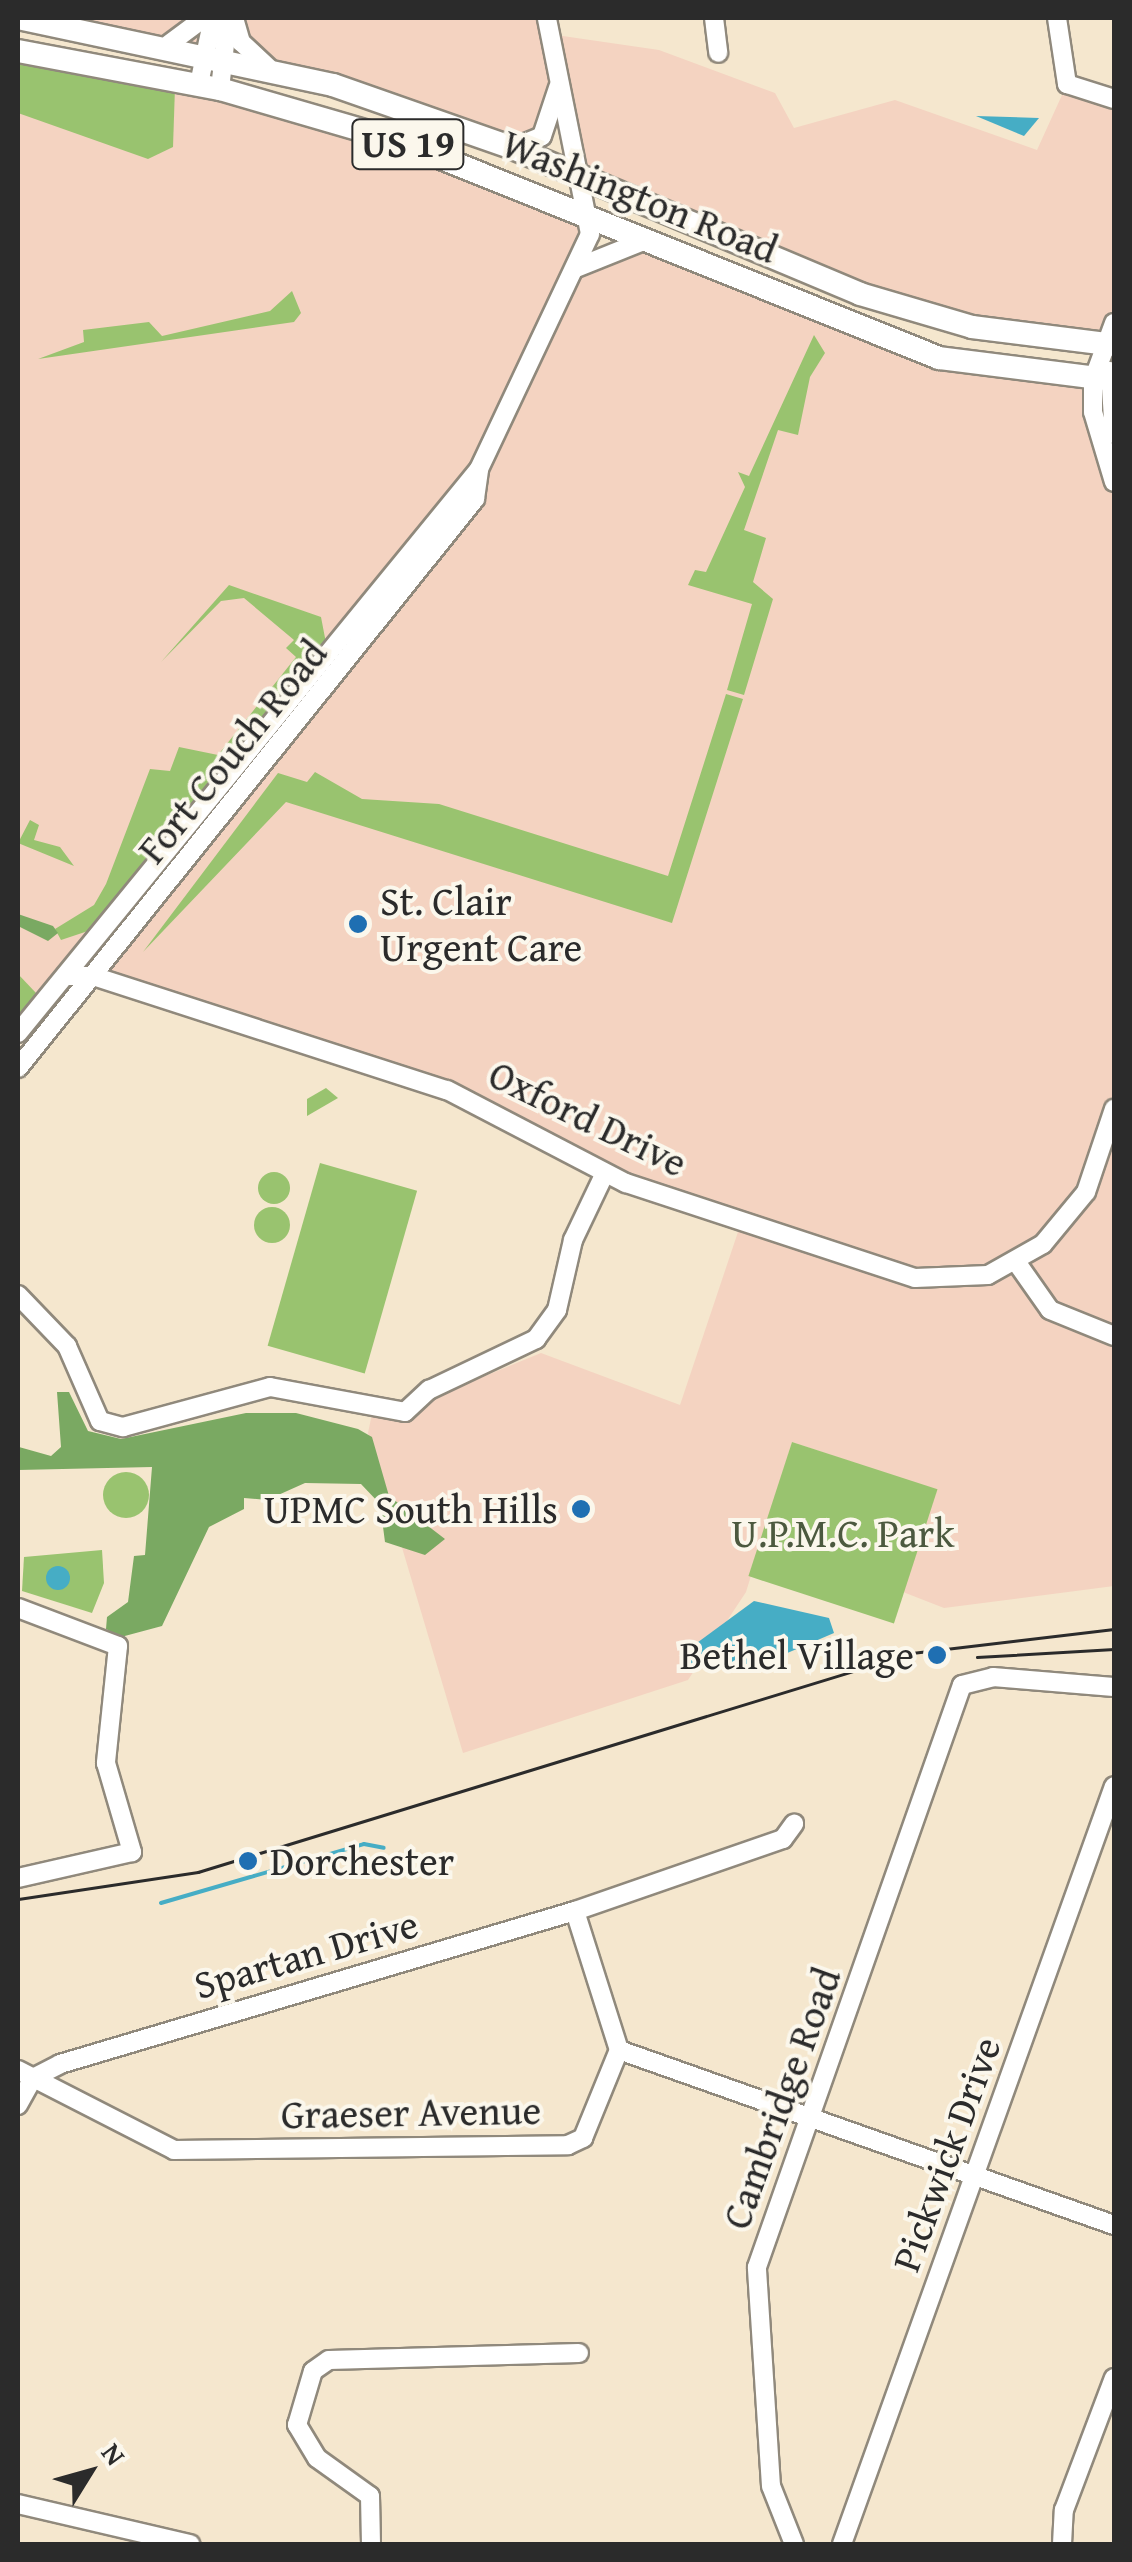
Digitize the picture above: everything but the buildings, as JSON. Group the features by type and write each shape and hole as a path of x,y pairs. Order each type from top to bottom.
{"main road":[{"name":"Washington Road","path":"18,18 169,44 268,67 513,148 893,305 1112,338"},
{"name":"Washington Road","path":"18,51 209,86 399,141 939,358 1106,380"}],"street":[{"path":"169,44 204,18"},
{"path":"213,18 215,54"},
{"path":"209,86 215,54 231,18"},
{"path":"231,18 241,42 268,67"},
{"name":"Fort Couch Road","path":"18,1033 479,469 576,268 590,215 546,18"},
{"path":"714,18 718,53"},
{"path":"1057,18 1068,84 1114,99"},
{"path":"513,148 542,136 559,83"},
{"path":"576,268 610,247 650,241"},
{"path":"1112,338 1094,430 1114,482"},
{"path":"1106,380 1114,434"},
{"name":"Fort Couch Road","path":"18,1068 434,560 475,499 479,469"},
{"path":"71,968 93,976"},
{"name":"Oxford Drive","path":"93,976 447,1090 606,1174 893,1273 966,1279 1017,1263 1078,1205 1114,1109"},
{"path":"18,1295 67,1346 100,1421 123,1427 270,1387 405,1412 430,1390 536,1339 557,1310 573,1240 606,1174"},
{"path":"1017,1263 1050,1310 1114,1336"},
{"path":"18,1608 118,1646 106,1763 132,1852 18,1878"},
{"name":"Cambridge Road","path":"794,2544 771,2486 757,2267 808,2113 892,1900 962,1685 994,1677 1114,1687"},
{"name":"Pickwick Drive","path":"842,2544 1114,1786"},
{"name":"Spartan Drive","path":"25,2074 575,1911 783,1839 794,1824"},
{"path":"575,1911 619,2050 808,2113 1114,2225"},
{"name":"Graeser Avenue","path":"25,2074 174,2150 568,2145 583,2138 619,2050"},
{"path":"18,2105 25,2074"},
{"path":"372,2544 370,2496 317,2458 297,2425 313,2370 328,2360 579,2353"},
{"path":"1062,2544 1064,2510 1114,2378"},
{"path":"18,2504 190,2544"}],"shaded area":[{"path":"34,18 547,18 549,34 659,50 775,93 794,128 895,100 1037,150 1067,84 1114,99 1114,345 972,327 583,178 559,85 534,142"},
{"path":"18,51 220,89 590,215 577,266 622,243 889,342 1093,380 1114,482 1114,1586 944,1608 903,1592 936,1490 792,1442 746,1592 688,1680 463,1753 368,1433 373,1409 417,1404 541,1353 680,1405 741,1223 651,1193 479,1104 93,976 434,560 479,469 18,1033"}],"green space":[{"path":"18,58 175,87 173,147 148,159 18,113"},
{"path":"292,291 301,313 294,322 38,359 84,342 83,330 149,322 162,336 270,311"},
{"path":"814,335 825,353 810,377 798,435 778,430 744,530 766,538 753,582 773,599 744,695 727,690 752,604 688,585 695,570 706,572 745,487 738,472 749,476"},
{"path":"229,585 321,617 326,643 91,930 61,940 55,929 94,905 106,884 150,769 170,771 179,747 218,755 296,657 286,648 294,640 244,598 221,601 161,662"},
{"path":"726,694 743,699 672,923 286,802 143,952 278,773 307,782 315,772 362,799 439,804 668,876"},
{"path":"30,820 39,825 34,840 60,847 74,866 18,843"},
{"path":"18,914 53,926 58,933 48,941 18,926"},
{"path":"18,974 36,993 18,1020"},
{"path":"326,1088 338,1098 307,1116 307,1099"},
{"path":"320,1163 417,1191 365,1373 268,1346"},
{"path":"274,1172 286,1176 290,1188 286,1200 274,1204 262,1200 258,1188 262,1176"},
{"path":"272,1207 284,1213 290,1225 284,1237 272,1243 260,1237 254,1225 260,1213"},
{"path":"57,1392 69,1392 88,1431 121,1439 246,1413 296,1413 358,1429 372,1437 389,1496 445,1539 425,1555 385,1542 380,1504 361,1484 305,1483 267,1500 244,1498 244,1509 209,1527 162,1626 121,1637 106,1629 107,1617 128,1602 134,1556 145,1555 152,1467 18,1470 19,1447 51,1456 61,1447"},
{"name":"U.P.M.C. Park","path":"792,1442 938,1489 894,1623 748,1576"},
{"path":"126,1472 142,1479 149,1495 142,1511 126,1518 110,1511 103,1495 110,1479"},
{"path":"102,1550 104,1583 92,1613 22,1591 24,1557"}],"water":[{"path":"976,116 1039,118 1024,136"},
{"path":"58,1566 70,1578 58,1590 46,1578"},
{"path":"754,1601 829,1618 834,1633 764,1663 689,1667 690,1648"}],"waterway":[{"path":"161,1903 364,1844 384,1848"}],"tram line":[{"path":"18,1899 198,1872 912,1653 1114,1629"},
{"path":"977,1657 1114,1649"}],"place":[{"name":"St. Clair Urgent Care","path":"358,924"},
{"name":"UPMC South Hills","path":"581,1509"},
{"name":"Bethel Village","path":"937,1655"},
{"name":"Dorchester","path":"248,1861"}]}
